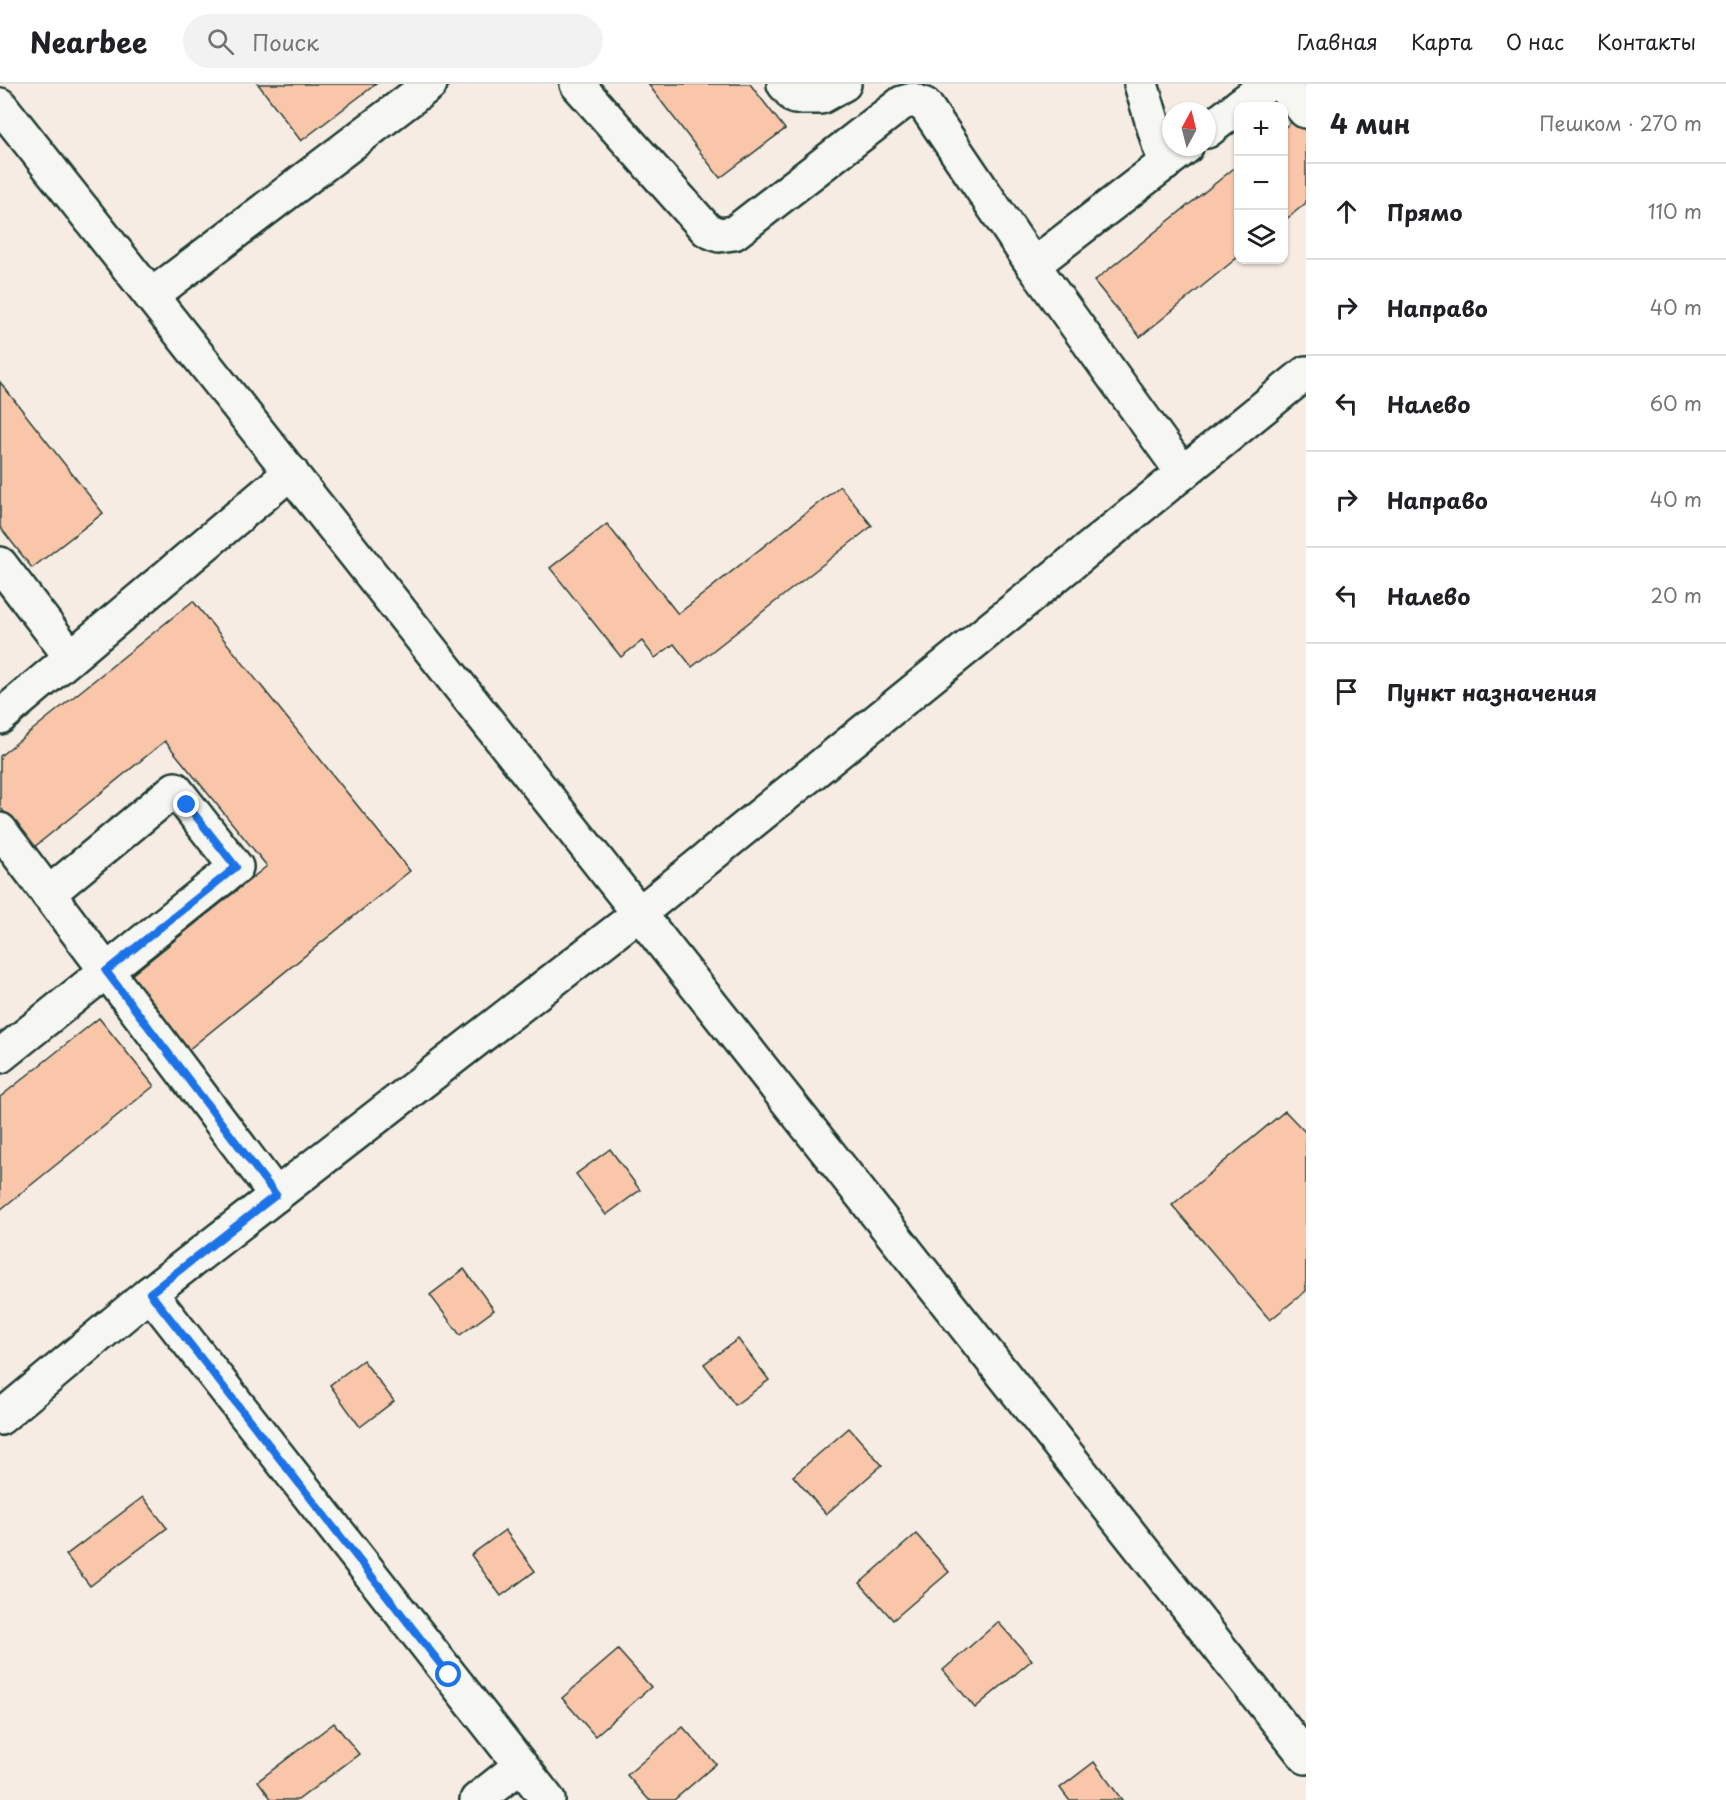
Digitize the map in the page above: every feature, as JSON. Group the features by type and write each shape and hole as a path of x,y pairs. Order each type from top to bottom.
{"street":[{"path":"151,296 430,84"},
{"path":"577,84 706,230 719,235 734,233 902,103 913,100 925,105 1033,265 1183,472"},
{"path":"784,84 795,97 821,97 844,84"},
{"path":"1141,84 1162,128"},
{"path":"1245,102 1268,84"},
{"path":"1281,84 1305,111"},
{"path":"0,105 641,912 1306,1757"},
{"path":"1216,124 1234,111"},
{"path":"1033,265 1174,156"},
{"path":"0,1418 150,1293 641,912 1306,373"},
{"path":"0,717 291,472"},
{"path":"0,564 71,657"},
{"path":"0,1056 236,867 175,789 48,894"},
{"path":"0,830 276,1195"},
{"path":"150,1293 548,1800"},
{"path":"477,1800 520,1766"}],"building":[{"path":"258,84 376,84 301,141"},
{"path":"648,84 750,84 785,129 720,178"},
{"path":"1306,110 1306,203 1288,218 1288,156 1288,125"},
{"path":"1234,168 1234,260 1140,337 1094,281"},
{"path":"0,382 103,513 32,568 0,527"},
{"path":"840,486 872,526 692,667 674,644 655,658 642,641 621,657 550,568 607,524 678,614"},
{"path":"193,601 410,871 188,1050 129,977 267,866 165,741 33,848 0,807 0,756"},
{"path":"99,1018 154,1086 0,1210 0,1097"},
{"path":"1285,1111 1306,1133 1306,1291 1270,1320 1172,1205"},
{"path":"610,1149 640,1190 606,1215 576,1174"},
{"path":"464,1269 494,1310 460,1335 430,1295"},
{"path":"738,1339 769,1380 735,1405 704,1364"},
{"path":"363,1360 394,1401 360,1427 330,1385"},
{"path":"849,1428 882,1465 826,1514 793,1476"},
{"path":"143,1497 167,1528 90,1586 66,1555"},
{"path":"505,1530 535,1571 501,1596 471,1555"},
{"path":"916,1534 949,1572 893,1620 860,1583"},
{"path":"998,1622 1032,1660 975,1708 943,1670"},
{"path":"618,1650 651,1687 595,1736 562,1698"},
{"path":"334,1723 359,1754 298,1800 272,1800 258,1781"},
{"path":"683,1727 716,1764 674,1800 649,1800 627,1775"},
{"path":"1094,1762 1122,1800 1069,1800 1060,1788"}],"route":[{"path":"187,805 236,867 106,971 276,1195 150,1293 449,1675"}]}
